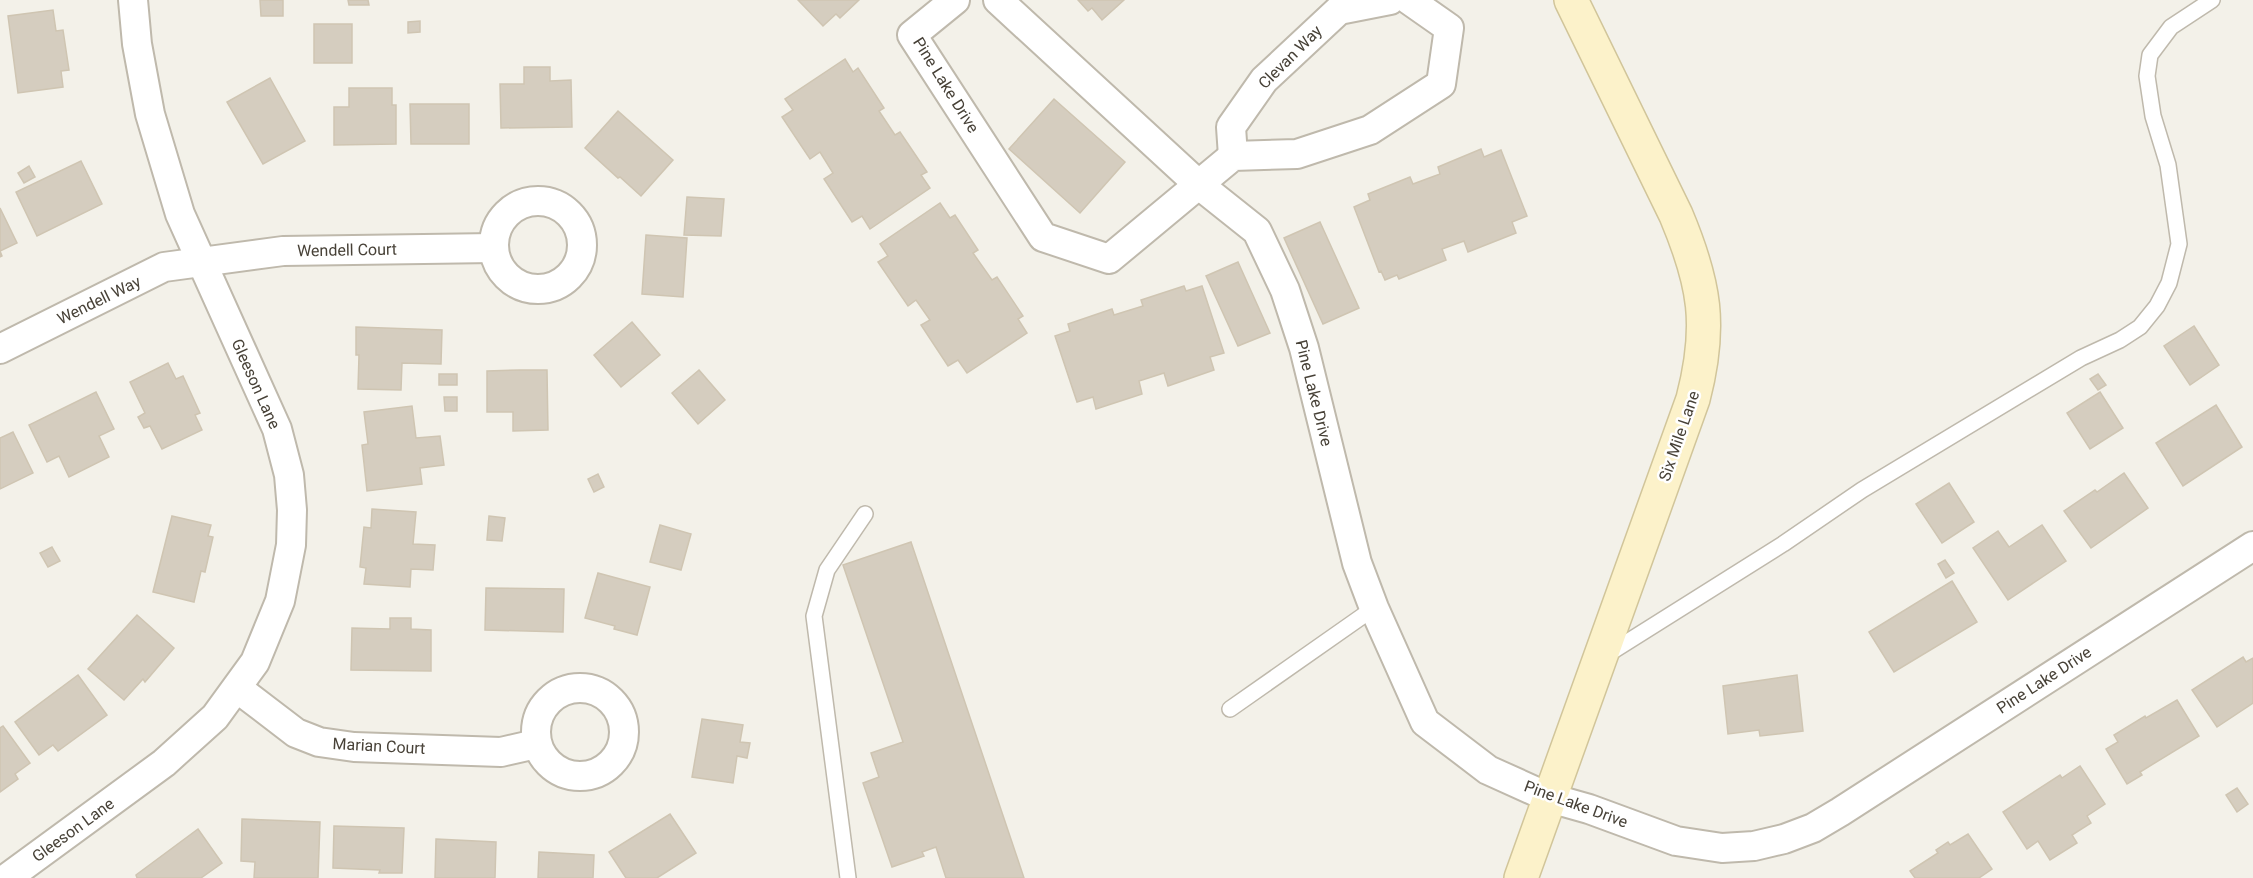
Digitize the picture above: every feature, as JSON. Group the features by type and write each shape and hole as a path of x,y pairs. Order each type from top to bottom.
{"street":[{"name":"Gleeson Lane","path":"7,878 164,763 215,717 255,662 279,601 291,545 292,510 289,475 277,429 180,214 150,114 137,44 134,0"},
{"name":"Pine Lake Drive","path":"955,0 912,35 1043,237 1109,259 1198,184"},
{"name":"Pine Lake Drive","path":"998,0 1198,184 1257,231 1285,290 1304,348 1357,563 1374,608 1425,722 1488,770 1550,798 1589,809 1676,841 1722,848 1754,846 1784,839 1813,828 1840,812 2253,546"},
{"name":"Clevan Way","path":"1233,156 1231,127 1264,80 1339,10 1390,0"},
{"path":"1198,184 1233,156 1297,154 1370,130 1441,84 1449,28 1408,0"},
{"name":"Six Mile Lane","path":"1521,878 1693,399 1702,364 1705,328 1703,301 1691,251 1676,215 1571,0"},
{"name":"Wendell Court","path":"201,262 283,251 494,248"},
{"name":"Wendell Way","path":"0,349 164,267 201,262"},
{"name":"Marian Court","path":"237,688 296,733 319,742 354,747 501,752 536,744"}],"lane":[{"path":"1600,659 1783,544 1862,490 2081,358 2120,340 2140,327 2157,306 2169,283 2179,244 2168,165 2153,116 2146,76 2150,55 2171,27 2212,0"},
{"path":"848,878 813,616 827,570 865,514"},
{"path":"1230,709 1374,608"}],"building":[{"path":"260,0 283,0 283,16 261,16"},
{"path":"348,0 368,0 369,5 349,5"},
{"path":"798,0 859,0 840,18 836,14 823,26"},
{"path":"1078,0 1124,0 1102,20 1092,8 1088,11"},
{"path":"53,10 56,31 63,30 69,70 61,71 63,87 18,93 8,16"},
{"path":"420,21 420,32 408,33 408,22"},
{"path":"314,24 352,24 352,63 314,63"},
{"path":"845,59 853,72 858,68 884,108 879,111 895,135 900,132 927,172 921,175 930,188 870,229 862,216 852,222 824,179 833,173 820,152 810,159 782,117 793,110 785,99"},
{"path":"524,67 550,67 550,81 571,80 572,127 501,128 500,84 524,84"},
{"path":"270,78 305,141 263,164 227,102"},
{"path":"349,88 392,88 392,105 396,105 396,144 334,145 334,107 349,107"},
{"path":"1054,99 1125,162 1080,213 1009,149"},
{"path":"410,104 469,104 469,144 411,144"},
{"path":"618,111 673,160 641,196 585,148"},
{"path":"1481,149 1484,157 1501,150 1527,216 1512,222 1516,233 1468,252 1464,241 1442,249 1446,260 1399,279 1397,275 1385,280 1381,271 1379,272 1354,207 1370,200 1368,194 1410,177 1413,184 1440,174 1438,167"},
{"path":"81,161 102,204 37,236 16,192"},
{"path":"29,166 35,177 24,183 18,173"},
{"path":"687,197 724,199 721,236 684,235"},
{"path":"940,203 950,218 955,215 978,250 973,253 992,280 997,277 1023,316 1018,319 1027,333 967,373 958,360 948,366 921,325 930,320 916,300 908,306 878,262 888,256 880,244"},
{"path":"0,208 17,243 0,251"},
{"path":"1320,222 1359,308 1323,324 1284,238"},
{"path":"646,235 687,238 683,297 642,294"},
{"path":"1238,262 1270,333 1238,346 1206,276"},
{"path":"1184,286 1186,291 1202,286 1224,353 1210,357 1214,370 1168,386 1164,373 1139,381 1142,394 1096,409 1093,397 1077,402 1055,336 1070,331 1068,324 1112,309 1114,315 1143,306 1141,300"},
{"path":"632,322 660,355 621,387 594,355"},
{"path":"2194,326 2219,365 2190,385 2164,346"},
{"path":"356,327 442,330 441,364 402,363 401,390 358,389 359,355 356,355"},
{"path":"168,363 176,379 183,376 200,413 195,415 202,430 162,449 150,426 144,428 138,417 145,413 130,382"},
{"path":"547,370 548,430 513,431 513,412 487,412 487,371"},
{"path":"699,370 725,400 698,424 672,393"},
{"path":"439,374 457,374 457,385 439,385"},
{"path":"2098,374 2106,385 2098,390 2090,379"},
{"path":"96,392 114,429 99,436 109,457 69,477 59,456 47,462 29,425"},
{"path":"2100,392 2123,428 2090,449 2067,413"},
{"path":"444,397 457,397 457,411 445,411"},
{"path":"2216,405 2242,447 2183,486 2156,443"},
{"path":"412,406 416,438 440,436 444,465 420,468 422,484 367,491 362,445 368,444 364,412"},
{"path":"13,432 33,473 0,489 0,438"},
{"path":"2124,473 2148,508 2091,548 2064,511"},
{"path":"598,474 604,487 594,492 588,479"},
{"path":"1949,483 1974,522 1942,543 1916,504"},
{"path":"372,509 416,512 413,544 435,545 433,570 411,569 410,587 364,584 366,568 360,567 364,527 371,528"},
{"path":"172,516 211,525 208,536 213,537 205,572 201,571 194,602 153,592"},
{"path":"489,516 505,518 502,541 487,540"},
{"path":"660,525 691,534 681,570 650,562"},
{"path":"2042,525 2066,561 2008,600 1973,548 1998,531 2009,547"},
{"path":"911,542 1024,878 946,878 936,847 922,852 924,856 892,867 863,783 879,777 871,753 903,742 843,565"},
{"path":"52,547 60,561 48,567 40,553"},
{"path":"1945,560 1954,573 1946,578 1938,564"},
{"path":"598,573 650,587 637,635 585,618"},
{"path":"1952,581 1977,622 1894,672 1869,632"},
{"path":"486,588 564,589 563,632 485,630"},
{"path":"137,615 174,648 145,682 143,679 124,700 88,669"},
{"path":"390,618 411,618 411,629 431,630 431,671 351,670 352,628 390,629"},
{"path":"2243,657 2246,662 2253,658 2253,703 2217,727 2192,690"},
{"path":"78,675 107,715 58,751 53,745 39,755 15,722"},
{"path":"1797,675 1803,731 1760,736 1759,730 1728,734 1723,686"},
{"path":"2177,700 2199,736 2140,772 2142,775 2127,784 2106,749 2118,742 2114,735"},
{"path":"702,719 743,725 740,742 750,743 747,758 737,756 733,783 692,777"},
{"path":"3,726 30,763 15,774 18,779 0,792 0,728"},
{"path":"2080,766 2105,804 2087,816 2091,823 2072,835 2077,843 2050,860 2038,841 2027,849 2003,812 2060,775 2062,778"},
{"path":"2237,788 2248,804 2237,812 2226,795"},
{"path":"670,814 696,853 657,878 626,878 609,852"},
{"path":"242,819 320,822 318,878 254,878 255,862 241,861"},
{"path":"334,826 404,828 402,873 333,868"},
{"path":"198,829 222,863 201,878 137,878 136,875"},
{"path":"1968,834 1992,869 1979,878 1915,878 1910,871 1938,853 1936,850 1948,842 1950,845"},
{"path":"436,839 496,842 495,878 435,878"},
{"path":"539,852 594,855 593,878 538,878"}]}
